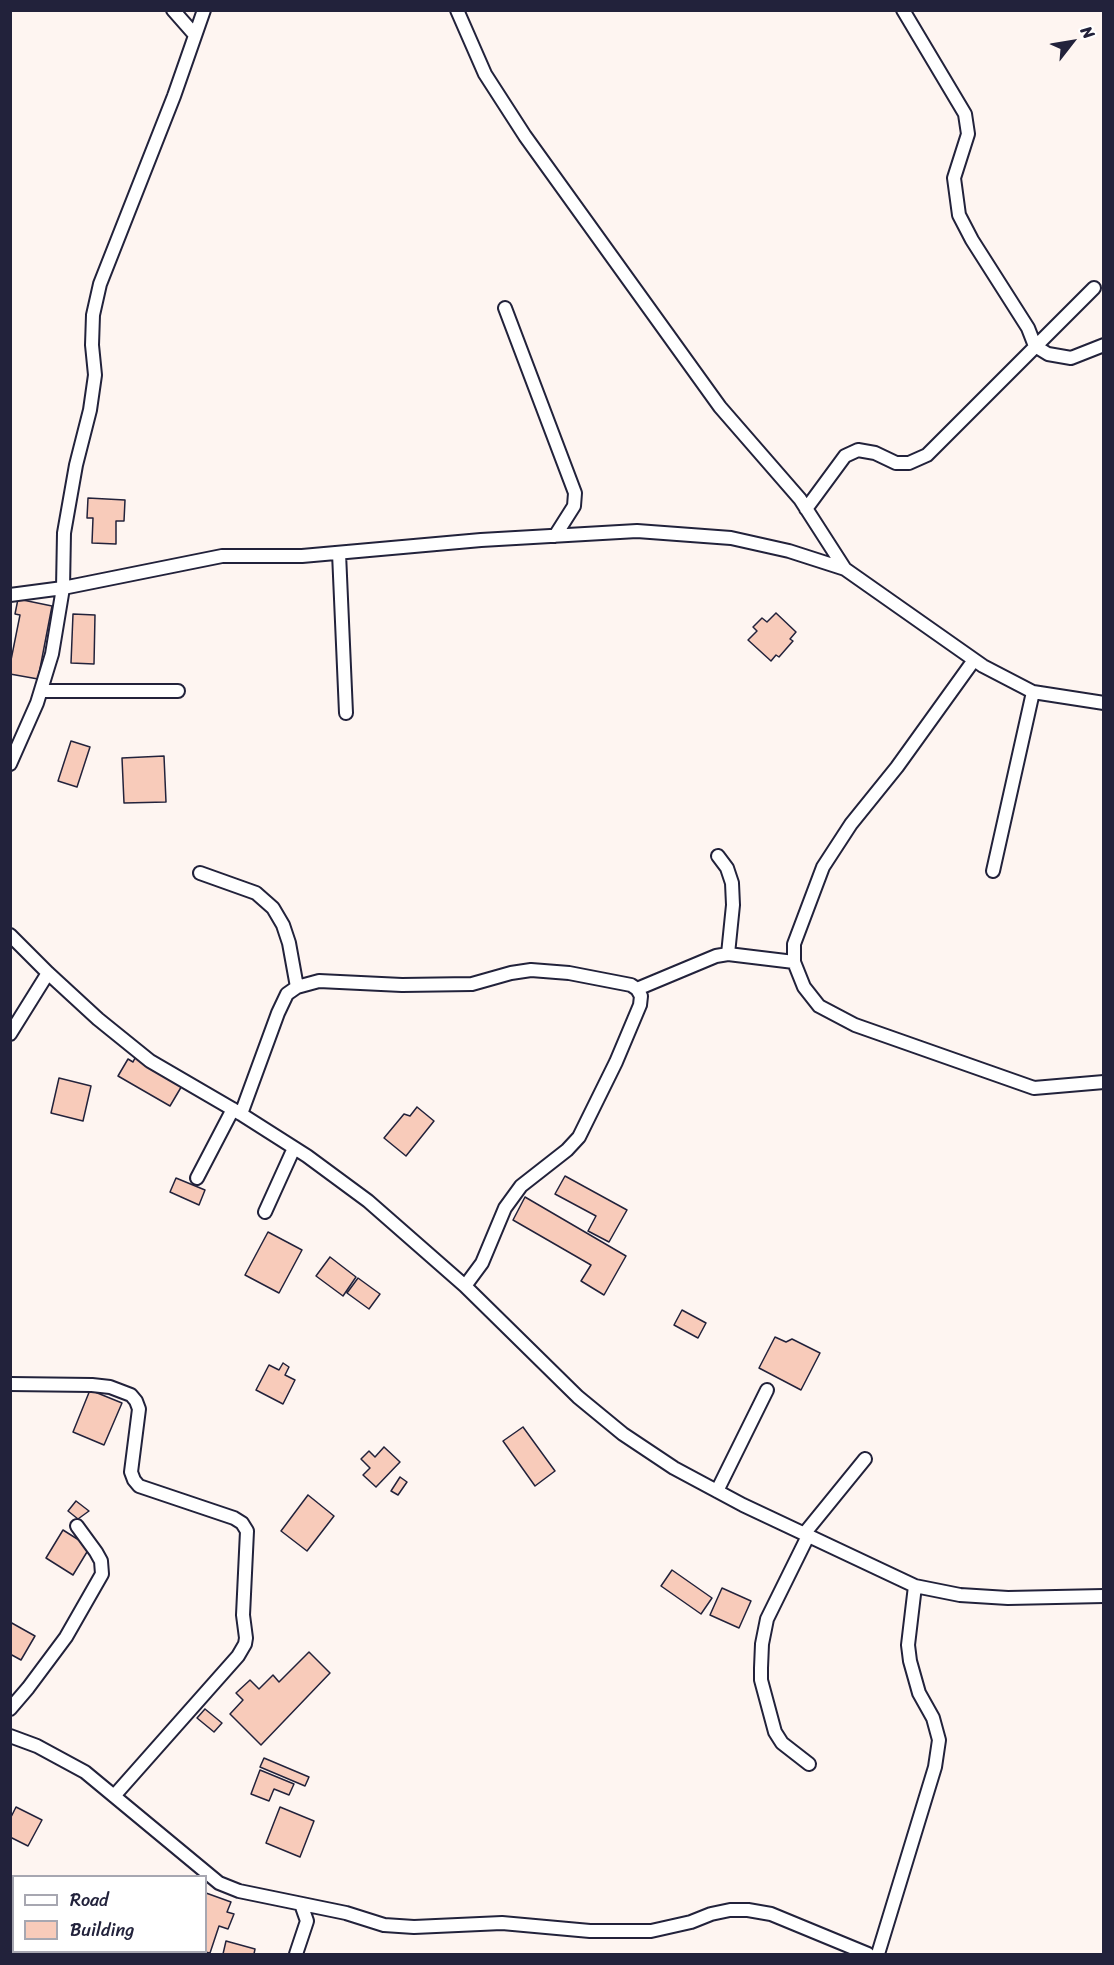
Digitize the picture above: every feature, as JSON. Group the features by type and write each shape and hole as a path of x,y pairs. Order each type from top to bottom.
{"street":[{"path":"173,10 195,35"},
{"path":"10,764 41,691 52,654 63,588 64,533 76,465 90,410 95,375 92,345 93,315 100,284 174,96 204,10"},
{"path":"457,10 485,74 525,136 720,407 806,508 845,569"},
{"path":"903,10 965,114 968,134 954,177 959,215 972,240 1028,328 1035,346 1048,354 1071,358 1104,345"},
{"path":"806,508 845,456 858,450 876,453 896,463 909,463 927,455 1094,288"},
{"path":"505,308 575,493 574,506 555,536"},
{"path":"10,595 63,588 222,556 302,556 637,531 731,538 789,551 845,569 974,660 1033,692 1104,703"},
{"path":"339,553 346,713"},
{"path":"974,660 897,767 850,824 823,867 794,944 794,962 804,987 819,1006 855,1025 1034,1088 1104,1082"},
{"path":"41,691 178,691"},
{"path":"993,871 1033,692"},
{"path":"717,856 727,868 732,883 733,905 728,954"},
{"path":"200,873 256,892 273,908 284,925 297,987"},
{"path":"10,935 98,1019 150,1061 294,1148 368,1201 465,1286 578,1397 622,1434 674,1468 806,1535 915,1586 960,1595 1008,1598 1104,1596"},
{"path":"637,989 728,954 794,962"},
{"path":"197,1178 237,1112 287,994 297,987 319,981 402,985 472,984 531,970 569,973 631,985 641,996 640,1005 616,1062 579,1137 567,1150 521,1186 506,1208 482,1263 465,1286"},
{"path":"10,1034 48,973"},
{"path":"265,1212 294,1148"},
{"path":"10,1384 101,1386 131,1395 139,1409 130,1472 139,1486 234,1518 242,1523 247,1531 243,1623 245,1644 238,1656 114,1796"},
{"path":"717,1491 767,1390"},
{"path":"809,1764 782,1743 775,1732 761,1680 762,1644 767,1619 806,1535 865,1459"},
{"path":"10,1709 66,1637 102,1574 96,1552 77,1526"},
{"path":"878,1954 932,1778 939,1740 933,1718 919,1693 910,1661 908,1644 915,1586"},
{"path":"10,1736 37,1746 85,1772 219,1884 239,1891 346,1913 384,1925 414,1927 501,1923 600,1931 651,1931 691,1922 711,1914 730,1910 748,1910 771,1914 868,1954"},
{"path":"296,1954 307,1921 302,1904"}],"building":[{"path":"88,498 125,500 124,521 116,521 116,544 92,543 93,518 87,518"},
{"path":"18,599 52,606 38,679 10,674 20,615 15,614"},
{"path":"776,613 796,632 790,639 793,641 779,657 776,655 771,661 748,640 757,631 753,627 762,618 767,622"},
{"path":"73,614 95,615 94,664 71,663"},
{"path":"71,741 90,747 77,787 58,781"},
{"path":"164,756 166,802 124,803 122,758"},
{"path":"137,1054 183,1084 170,1106 118,1076 128,1059 133,1062"},
{"path":"59,1078 91,1086 83,1121 51,1113"},
{"path":"417,1107 434,1121 406,1156 384,1138 404,1114 410,1116"},
{"path":"565,1176 627,1210 609,1242 588,1231 596,1216 555,1194"},
{"path":"176,1178 205,1190 199,1205 170,1192"},
{"path":"525,1197 626,1256 604,1295 581,1281 591,1265 513,1220"},
{"path":"268,1232 302,1250 279,1293 245,1275"},
{"path":"330,1257 356,1277 343,1296 316,1276"},
{"path":"358,1278 380,1294 369,1309 347,1293"},
{"path":"682,1310 706,1323 698,1338 674,1325"},
{"path":"775,1337 786,1342 792,1339 820,1353 801,1390 759,1368"},
{"path":"283,1363 289,1367 285,1375 295,1380 283,1404 256,1390 269,1365 279,1370"},
{"path":"90,1390 122,1403 104,1445 73,1432"},
{"path":"523,1427 555,1471 535,1486 503,1441"},
{"path":"384,1447 400,1462 376,1487 363,1475 370,1468 361,1459 369,1451 375,1457"},
{"path":"400,1477 407,1482 398,1495 391,1491"},
{"path":"308,1495 334,1516 307,1551 281,1531"},
{"path":"76,1501 89,1511 78,1519 68,1511"},
{"path":"63,1530 90,1547 73,1575 46,1558"},
{"path":"672,1570 712,1598 701,1614 661,1586"},
{"path":"722,1588 751,1601 739,1628 710,1615"},
{"path":"10,1622 35,1636 21,1660 10,1654"},
{"path":"309,1652 330,1673 261,1745 230,1714 243,1700 236,1693 250,1680 259,1689 273,1675 279,1682"},
{"path":"205,1709 222,1723 214,1732 197,1718"},
{"path":"264,1758 309,1777 305,1786 260,1767"},
{"path":"260,1770 294,1784 289,1795 274,1789 269,1801 251,1794"},
{"path":"16,1807 42,1820 28,1846 10,1837 10,1819"},
{"path":"280,1807 314,1821 300,1857 266,1843"},
{"path":"207,1893 231,1902 227,1912 234,1914 228,1929 219,1926 210,1953 207,1952"},
{"path":"226,1941 255,1949 254,1954 223,1954"}]}
